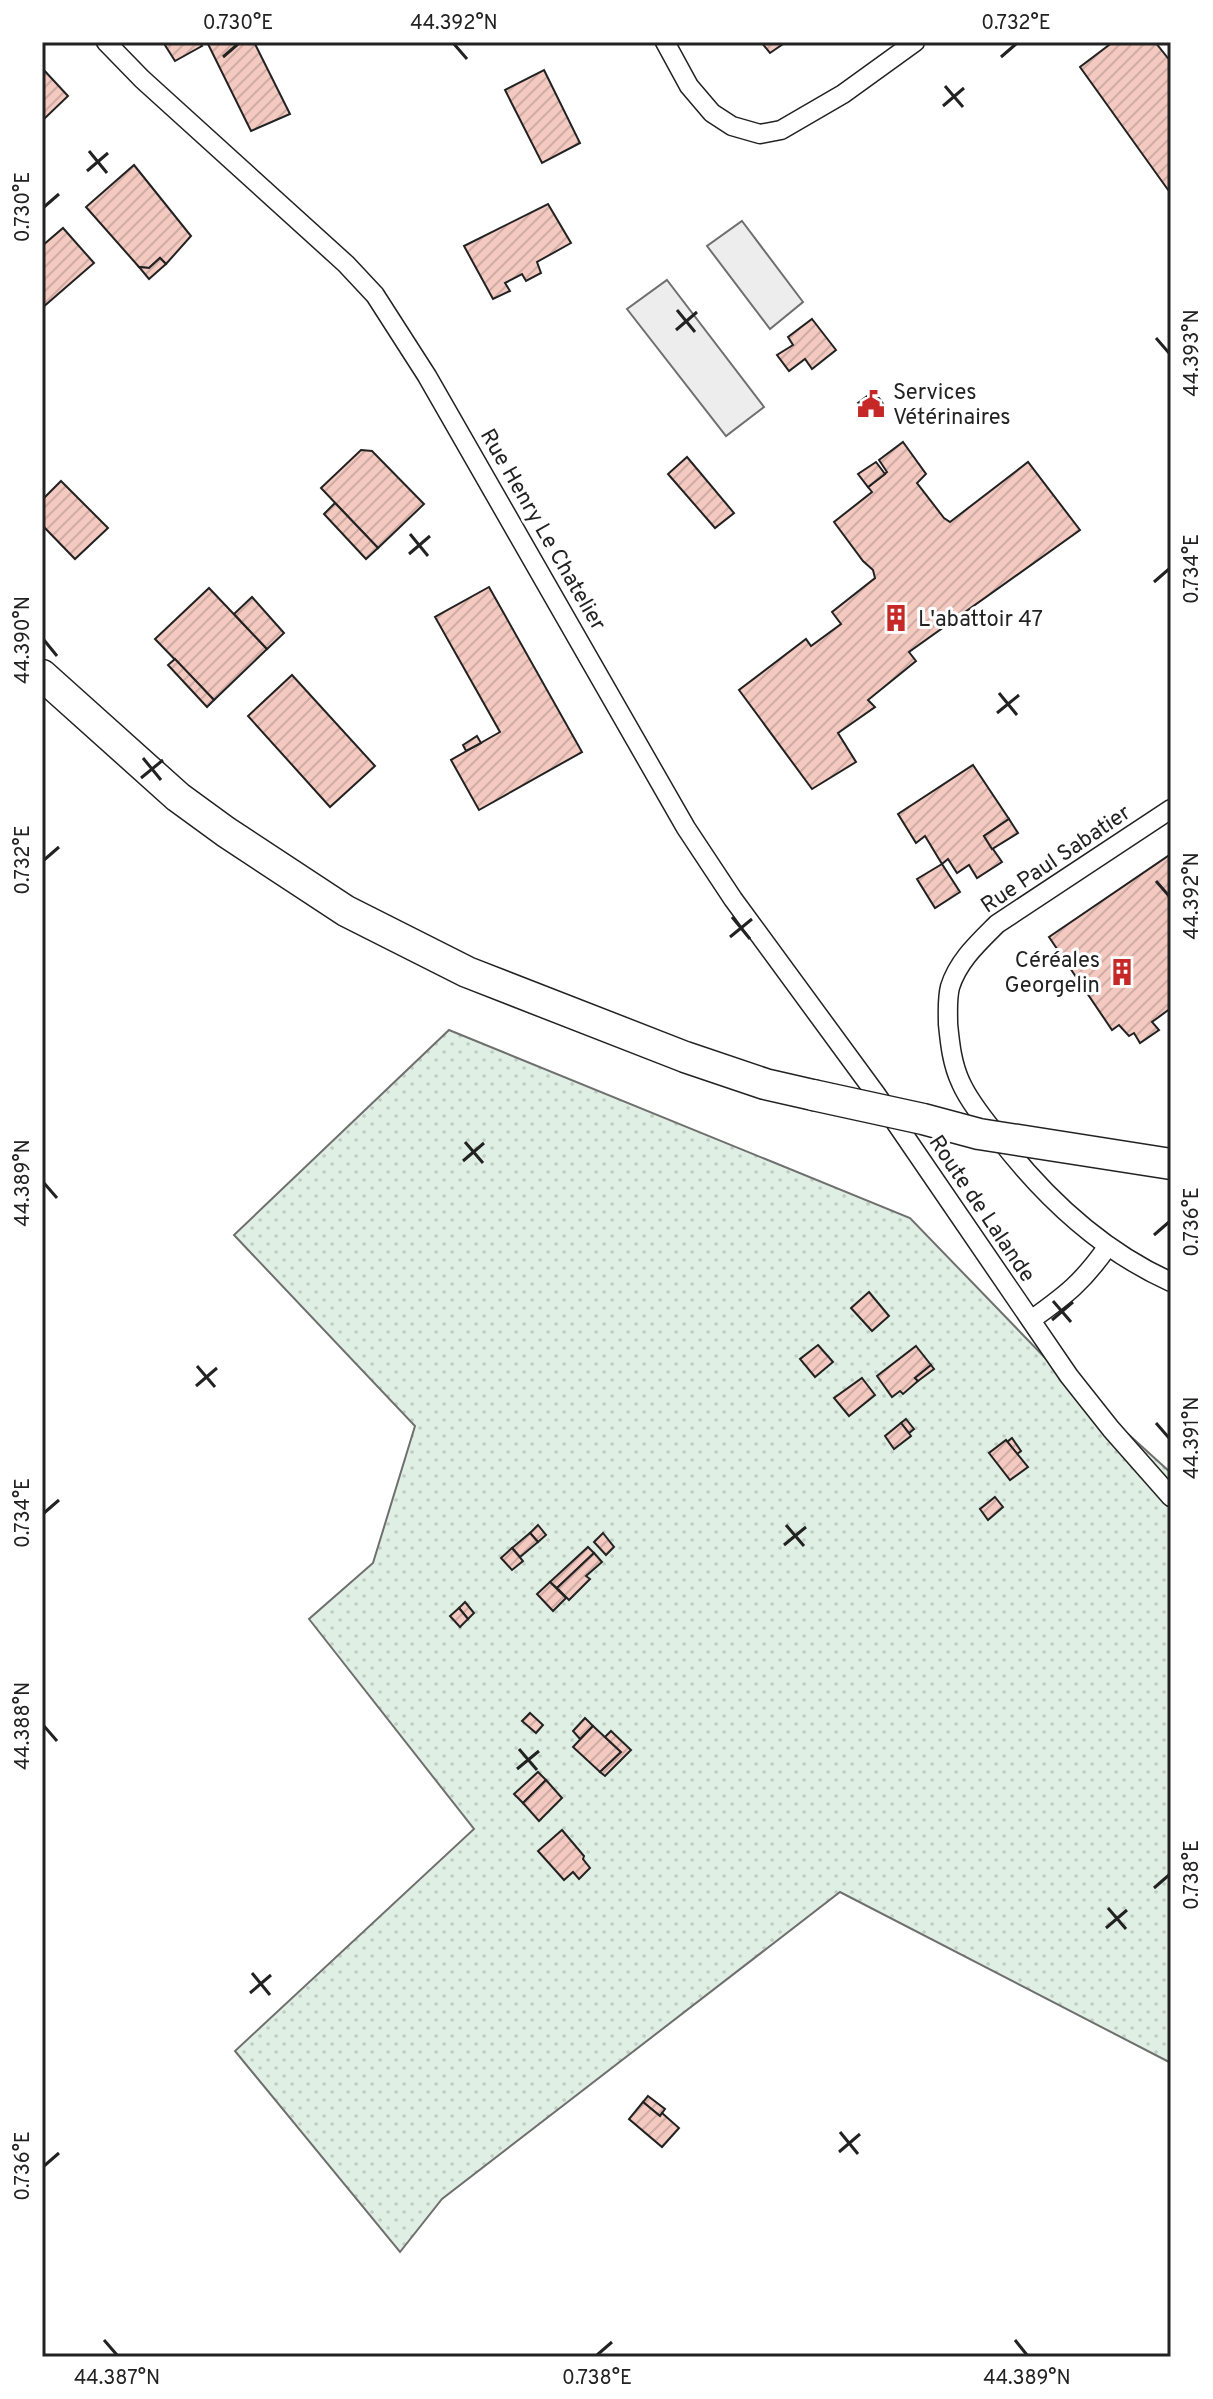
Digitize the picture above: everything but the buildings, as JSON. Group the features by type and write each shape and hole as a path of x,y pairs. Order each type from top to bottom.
{"main road":[{"path":"42,675 178,797 226,832 346,911 482,978 685,1057 765,1084 979,1134 1171,1164"}],"street":[{"name":"Rue Henry Le Chatelier","path":"106,42 142,79 346,264 375,295 427,376 686,828 733,899 876,1094"},
{"path":"665,42 689,86 712,113 732,126 760,134 781,130 843,94 915,42"},
{"name":"Rue Paul Sabatier","path":"1171,809 997,924 972,948 959,967 947,1003 950,1049 960,1082 976,1108 1024,1169 1059,1205 1108,1246 1138,1266 1171,1282"},
{"name":"Route de Lalande","path":"876,1094 1069,1376 1171,1497"},
{"path":"1031,1320 1071,1291 1108,1246"}],"green space":[{"path":"449,1030 910,1218 1052,1365 1171,1473 1171,2063 840,1892 442,2199 400,2252 235,2051 474,1829 309,1619 373,1563 415,1426 234,1235"}],"shaded area":[{"path":"742,221 803,302 770,329 707,246"},
{"path":"667,280 764,407 726,436 627,309"}],"place":[{"name":"Services Vétérinaires","path":"871,404"},
{"name":"L'abattoir 47","path":"896,618"},
{"name":"Céréales Georgelin","path":"1122,972"}]}
